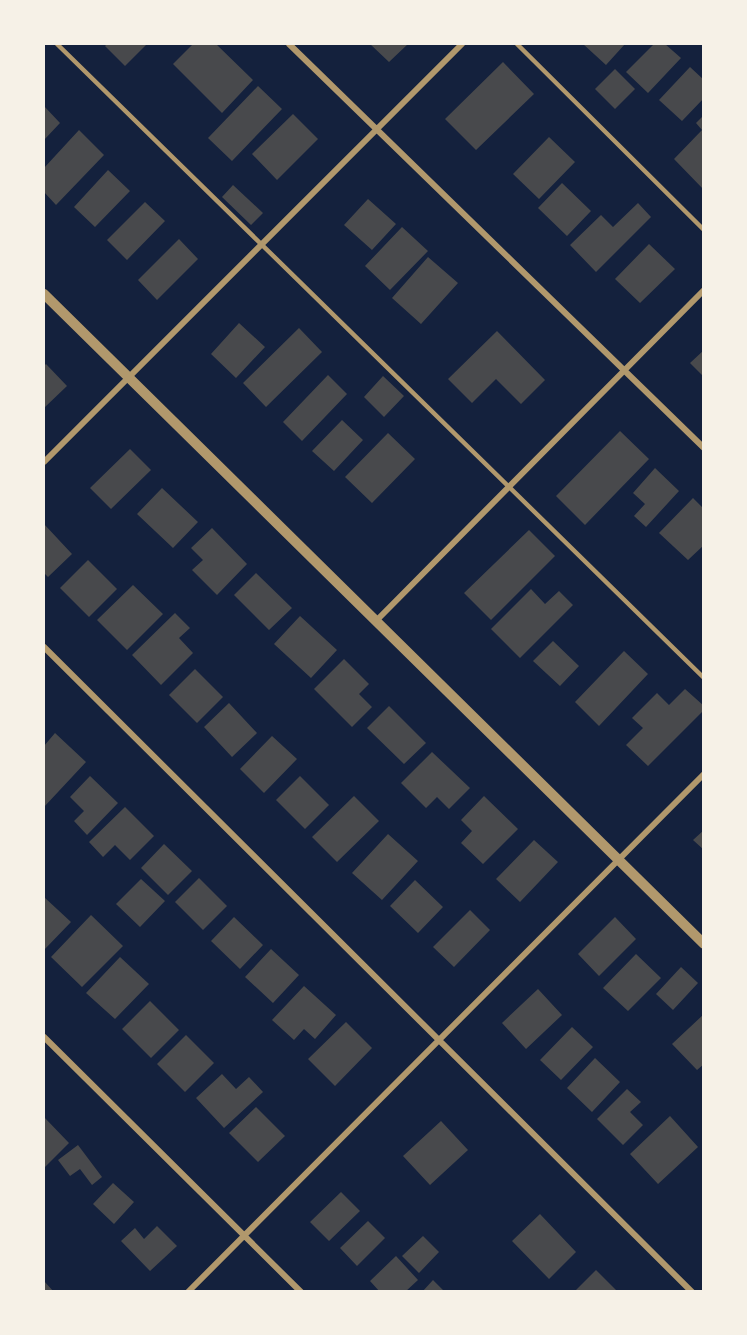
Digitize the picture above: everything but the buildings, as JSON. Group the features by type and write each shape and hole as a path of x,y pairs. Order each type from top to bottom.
{"street":[{"path":"289,44 704,448"},
{"path":"44,462 462,44"},
{"path":"376,621 704,290"},
{"path":"44,294 704,944"},
{"path":"44,647 692,1292"},
{"path":"188,1292 704,774"},
{"path":"44,1036 301,1292"}],"lane":[{"path":"57,44 704,678"},
{"path":"517,44 704,230"}]}
